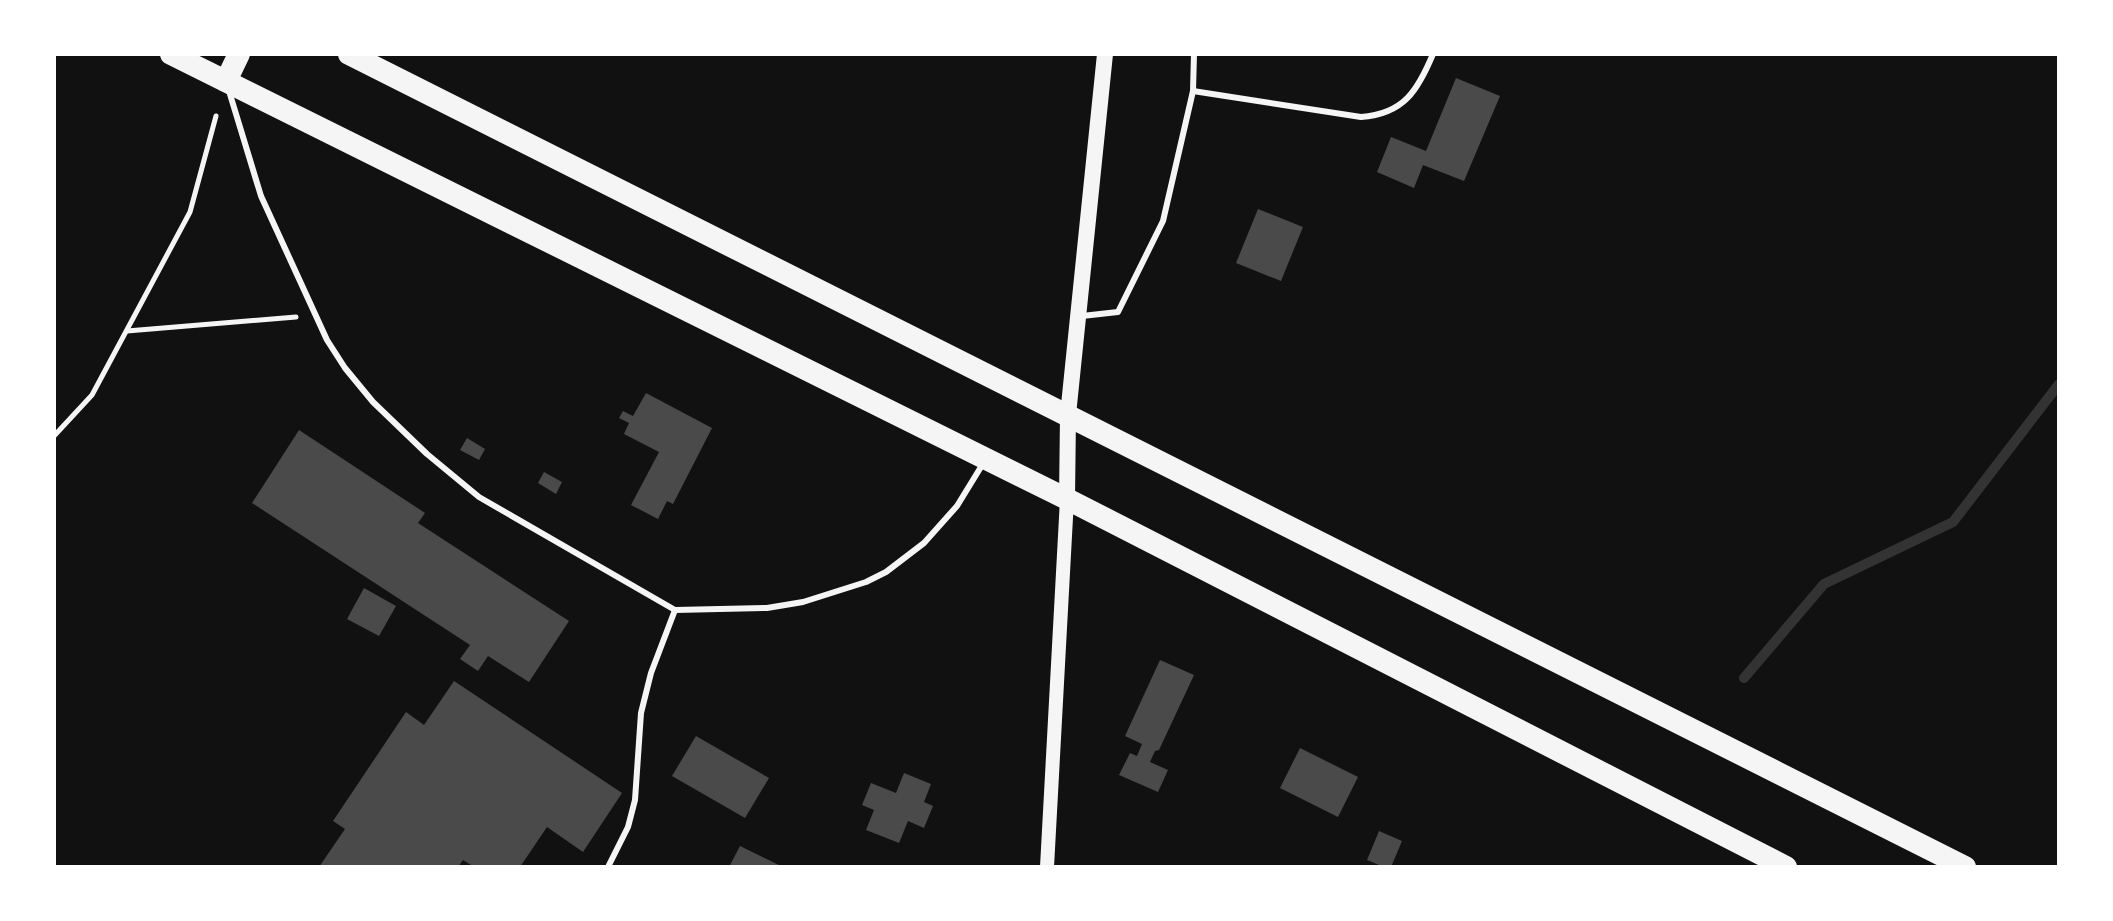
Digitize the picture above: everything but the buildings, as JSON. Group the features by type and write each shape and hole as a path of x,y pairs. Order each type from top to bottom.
{"highway":[{"path":"171,54 1067,499 1786,867"},
{"path":"226,81 239,54"},
{"path":"349,54 1965,867"}],"main road":[{"path":"1067,499 1068,415 1105,54"}],"street":[{"path":"1047,867 1067,499"}],"lane":[{"path":"1078,316 1118,312 1163,221 1193,91 1194,54"},
{"path":"1193,91 1361,117 1378,115 1394,108 1421,83 1433,54"},
{"path":"226,81 261,196 327,340 373,402 427,454 479,497 675,610 767,608 803,602 866,582 896,566 924,543 957,506 986,459"},
{"path":"608,867 628,827 635,800 641,713 651,673 675,610"}],"path":[{"path":"54,436 92,395 190,212 226,81"},
{"path":"126,331 316,315"}],"waterway":[{"path":"1744,678 1824,584 1953,522 2059,384"}]}
